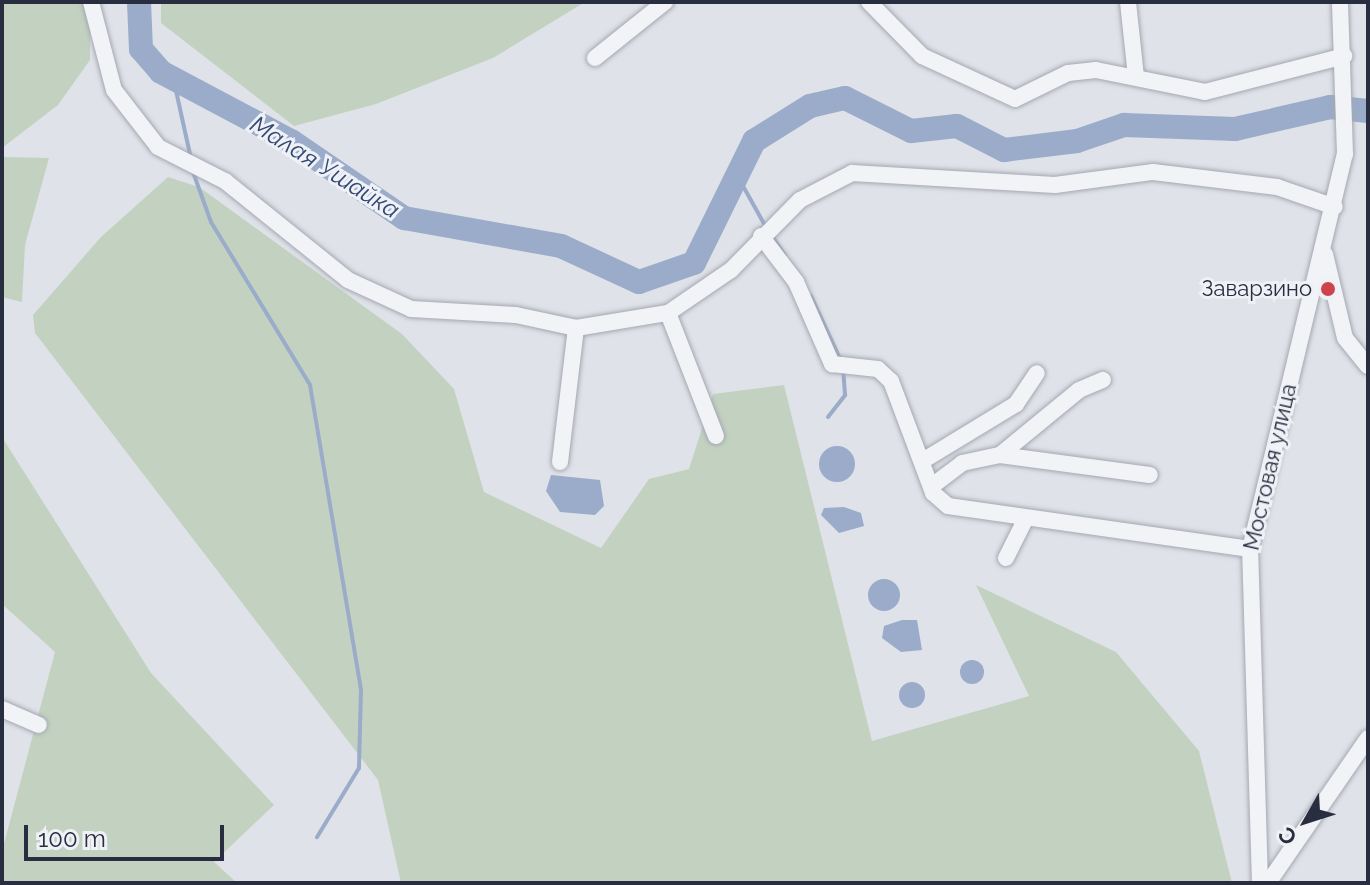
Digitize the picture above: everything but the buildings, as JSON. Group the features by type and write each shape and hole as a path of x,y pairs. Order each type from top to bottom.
{"street":[{"path":"91,2 98,45 134,123 158,147 237,190 348,280 411,309 516,315 576,328 668,313 708,290 761,236 817,188 852,173 881,171 1055,185 1153,172 1277,187 1335,207"},
{"path":"595,58 665,2"},
{"path":"869,2 922,56 1001,96 1029,96 1068,73 1136,77 1205,92 1344,56"},
{"path":"1128,2 1136,77"},
{"name":"Мостовая улица","path":"1260,883 1250,549 1325,252 1345,154 1340,2"},
{"path":"761,236 796,282 832,364 878,369 891,381 932,486 948,506 1250,549"},
{"path":"1325,252 1345,338 1368,366"},
{"path":"668,313 716,436"},
{"path":"560,462 576,328"},
{"path":"924,460 1016,404 1037,373"},
{"path":"1000,455 1079,390 1103,380"},
{"path":"932,486 962,463 1000,455 1150,475"},
{"path":"1006,558 1026,518"},
{"path":"2,709 39,725"},
{"path":"1268,883 1368,738"}],"green space":[{"path":"2,2 90,2 90,60 58,105 2,148"},
{"path":"161,2 585,2 493,58 376,104 294,126 161,23"},
{"path":"2,157 49,158 25,245 22,302 2,297"},
{"path":"168,177 199,187 402,334 454,389 484,492 601,548 649,479 689,469 713,394 784,385 872,741 1029,696 976,585 1116,652 1199,751 1232,883 401,883 378,780 35,333 33,315 101,237"},
{"path":"2,437 151,673 274,805 214,862 237,883 2,883 2,851 55,652 2,604"}],"water":[{"path":"837,446 850,451 855,464 850,477 837,482 824,477 819,464 824,451"},
{"path":"551,475 600,480 604,506 595,515 560,512 546,491"},
{"path":"844,507 861,513 864,526 839,533 821,515 824,508"},
{"path":"884,579 895,584 900,595 895,606 884,611 873,606 868,595 873,584"},
{"path":"902,620 917,620 922,650 901,652 882,638 884,626"},
{"path":"972,660 983,667 984,672 977,683 972,684 961,677 960,672 967,661"},
{"path":"912,682 921,686 925,695 921,704 912,708 903,704 899,695 903,686"}],"waterway":[{"name":"Малая Ушайка","path":"139,2 141,49 161,72 291,141 404,218 561,246 639,282 694,263 754,141 810,106 845,98 911,131 957,126 1004,150 1077,141 1124,125 1235,129 1330,107 1368,111"},
{"path":"173,77 191,159"},
{"path":"193,172 211,222 310,385 361,690 359,768 317,837"},
{"path":"738,177 767,229"},
{"path":"772,236 785,255"},
{"path":"811,296 841,361"},
{"path":"828,417 845,395 843,369"}],"place":[{"name":"Заварзино","path":"1328,289"}]}
